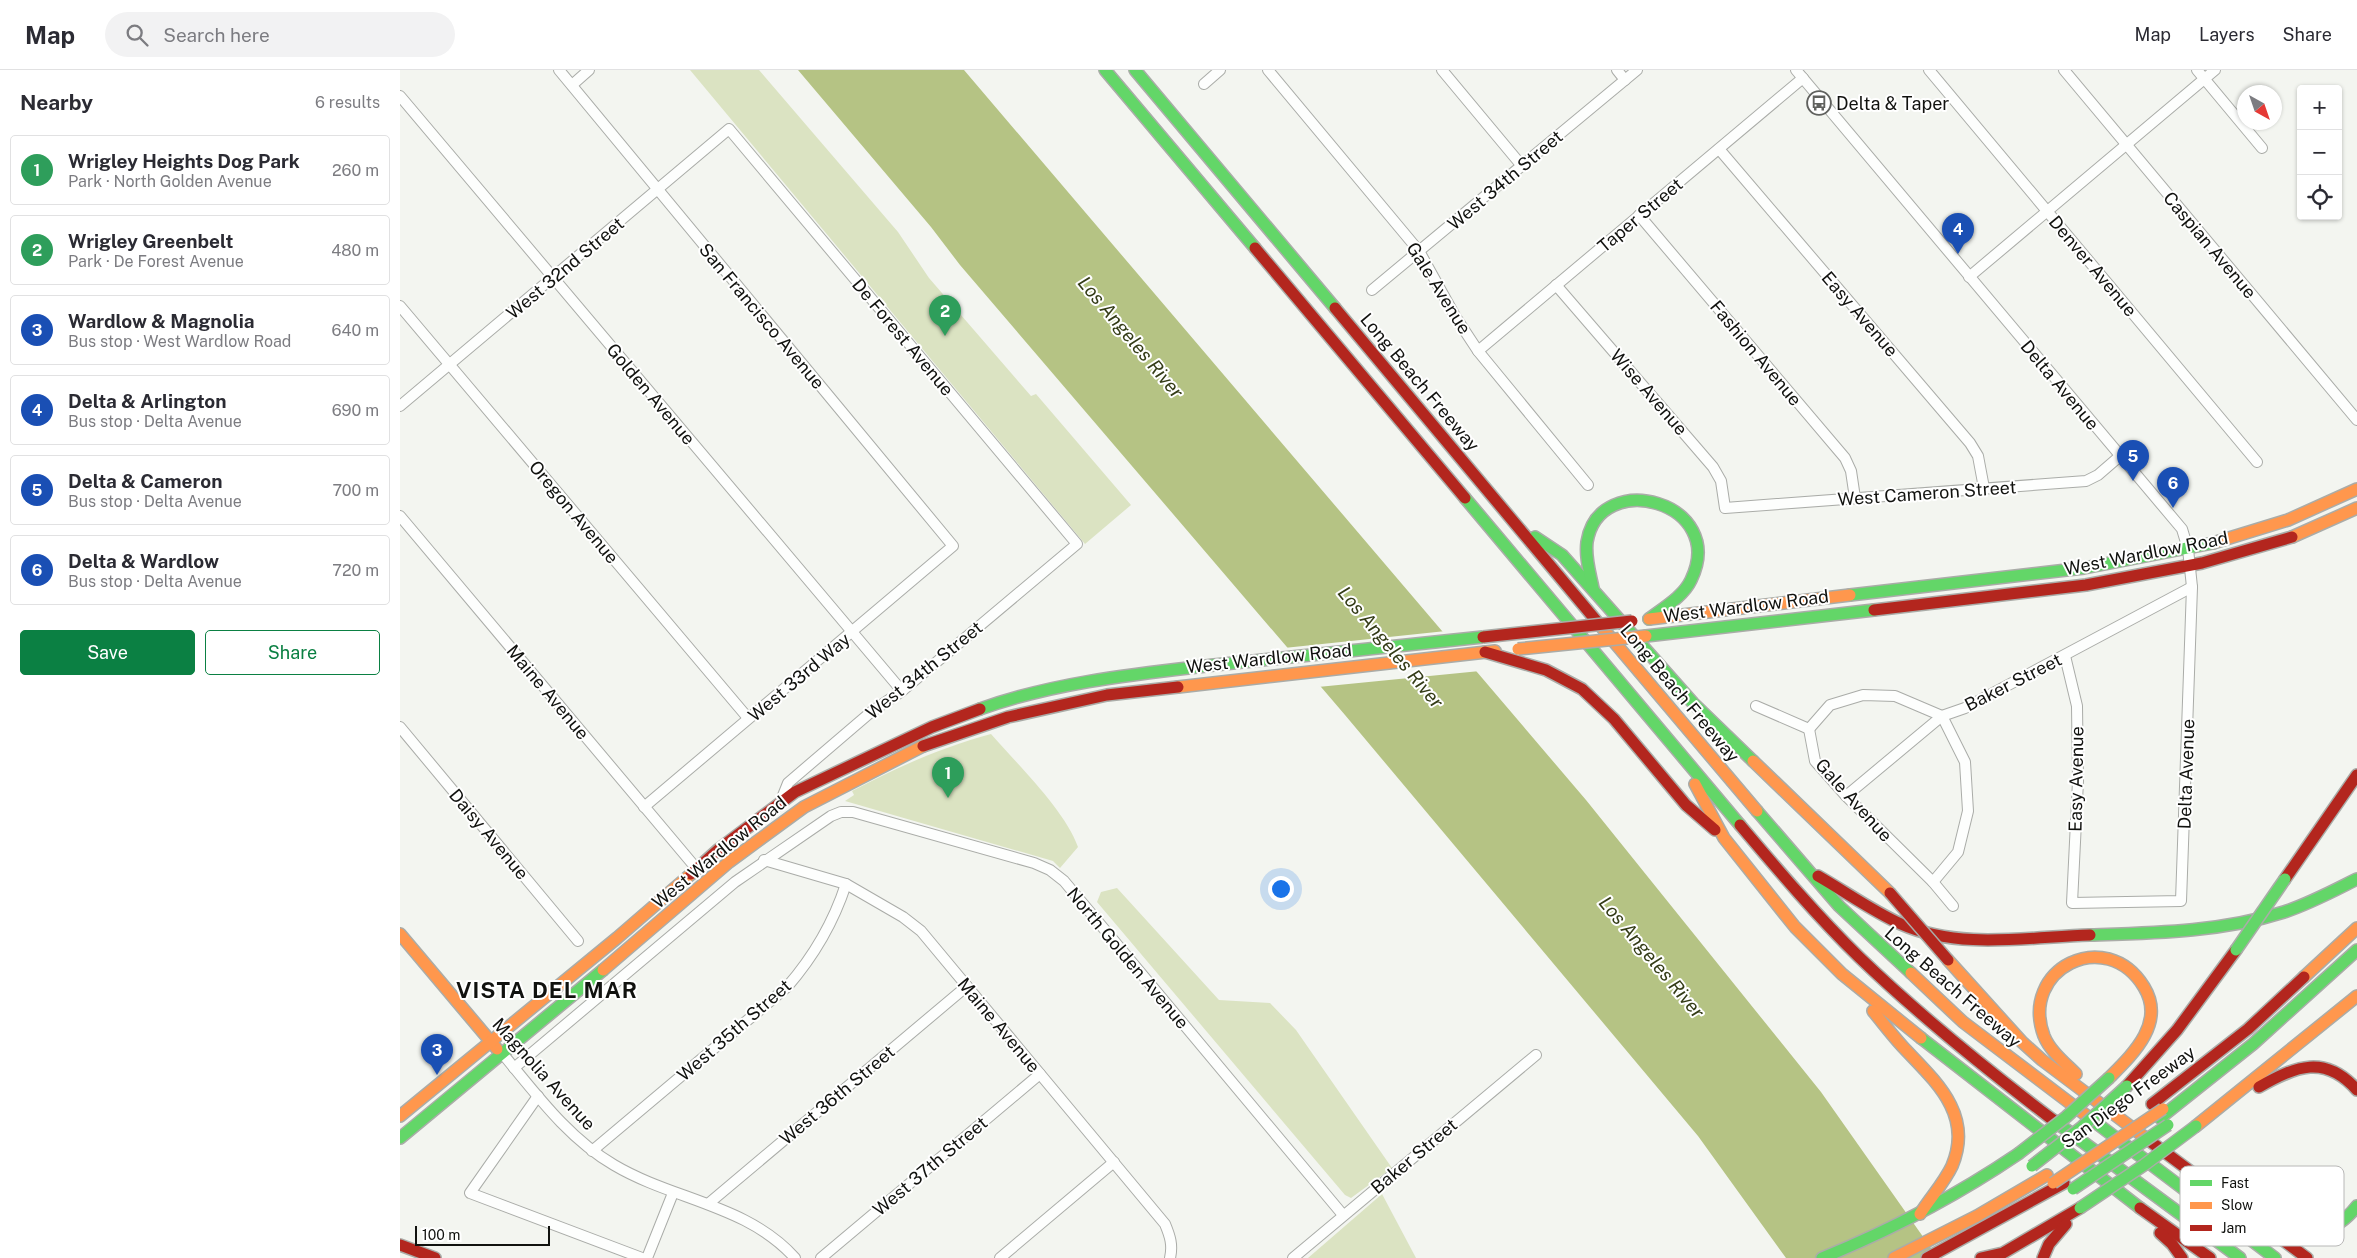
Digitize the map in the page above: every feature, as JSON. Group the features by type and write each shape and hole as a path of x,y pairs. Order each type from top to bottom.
{"main road":[{"path":"1105,70 1794,887 1874,972 1990,1072 2180,1213"},
{"name":"Long Beach Freeway","path":"1135,70 1732,782 1839,906 1878,945 1962,1022 2180,1186"},
{"name":"West Wardlow Road","path":"400,1116 617,938 719,848 795,792 932,727 1003,701 1105,678 1632,621 2084,568 2188,549 2288,520 2357,490"},
{"path":"1593,588 1587,542 1594,525 1601,516 1613,506 1625,501 1647,499 1666,505 1675,510 1690,527 1697,548 1697,559 1692,580 1686,589 1673,602 1649,619"},
{"name":"West Wardlow Road","path":"400,1138 628,950 729,862 804,807 918,748 1008,717 1107,695 1485,652 1646,636 2086,585 2190,566 2294,536 2357,508"},
{"path":"1518,526 1562,555 1693,703 1890,893 2022,1042 2042,1060 2183,1166"},
{"path":"1485,652 1542,668 1564,678 1592,697 1686,805 1724,838"},
{"path":"1674,745 1724,838 1794,927 1842,974 1954,1066 2117,1192 2180,1237"},
{"path":"2005,1200 2032,1166 2082,1127 2127,1086 2177,1030 2236,950 2357,775"},
{"path":"1809,870 1846,890 1874,910 1914,929 1948,937 1984,939 2186,932 2226,927 2298,908 2357,879"},
{"name":"San Diego Freeway","path":"1950,1258 1985,1226 2005,1200 2059,1183 2152,1104 2248,1029 2357,928"},
{"name":"Magnolia Avenue","path":"400,934 490,1042 502,1053"},
{"path":"2164,1117 2357,942"},
{"path":"1927,1258 2059,1183 2164,1117 2253,1044 2328,979 2357,950"},
{"path":"1822,1258 1871,1238 1961,1192 2018,1154 2066,1117 2109,1078 2130,1057 2144,1038 2150,1020 2150,1000 2140,979 2133,971 2117,961 2099,956 2073,960 2058,970 2046,984 2039,1001 2040,1027 2044,1038 2056,1054 2112,1113"},
{"name":"San Diego Freeway","path":"1894,1258 1985,1226 2059,1183 2164,1117 2268,1045 2357,964"},
{"path":"1842,974 1902,1046 1945,1091 1955,1114 1958,1137 1954,1162 1920,1214"},
{"path":"1981,1258 2003,1253 2080,1208 2136,1171 2196,1126 2357,996"},
{"path":"2196,1126 2271,1080 2299,1068 2315,1066 2334,1070 2346,1077 2357,1090"},
{"path":"2117,1192 2172,1244 2182,1258"},
{"path":"2344,1220 2357,1206"},
{"path":"2043,1258 2049,1244 2080,1208"},
{"path":"1914,1258 1985,1226"},
{"path":"400,1245 435,1258"},
{"path":"2193,1246 2210,1258"},
{"path":"2224,1246 2240,1258"},
{"name":"Long Beach Freeway","path":"2259,1246 2275,1258"},
{"path":"2290,1246 2306,1258"}],"street":[{"name":"San Francisco Avenue","path":"559,70 657,191 953,546"},
{"path":"572,85 589,70"},
{"path":"1204,84 1220,70"},
{"name":"Gale Avenue","path":"1268,70 1419,251 1455,316 1478,351 1588,485"},
{"path":"1442,70 1522,166"},
{"path":"1617,70 1625,80"},
{"name":"West 34th Street","path":"1372,290 1636,70"},
{"name":"Delta Avenue","path":"1796,70 2182,529 2188,549 2192,587 2181,901 2072,903"},
{"name":"Denver Avenue","path":"1930,70 2257,462"},
{"name":"Caspian Avenue","path":"2064,70 2357,420"},
{"path":"2197,70 2262,148"},
{"path":"1969,277 2215,70"},
{"name":"Taper Street","path":"1478,351 1803,78"},
{"name":"Golden Avenue","path":"400,96 902,690"},
{"name":"West 32nd Street","path":"400,406 729,129"},
{"name":"De Forest Avenue","path":"729,129 1077,544"},
{"name":"Easy Avenue","path":"1719,149 1970,443 1978,456 1984,488"},
{"name":"Fashion Avenue","path":"1640,215 1845,458 1851,471 1855,498"},
{"name":"Wise Avenue","path":"1556,285 1713,467 1721,482 1725,508"},
{"name":"Oregon Avenue","path":"400,306 748,718"},
{"name":"West Cameron Street","path":"1725,508 2086,481 2120,456"},
{"name":"Maine Avenue","path":"400,516 696,868"},
{"name":"West 34th Street","path":"779,804 788,783 871,712 902,690 1077,544"},
{"name":"West 33rd Way","path":"644,807 953,546"},
{"name":"Baker Street","path":"1846,796 1942,716 1965,708 2192,587"},
{"name":"Easy Avenue","path":"2065,656 2077,706 2078,781 2072,903"},
{"path":"1756,706 1810,729 1830,705 1862,694 1895,696 1942,716 1965,762 1968,811 1958,852 1933,882"},
{"name":"Daisy Avenue","path":"400,727 578,941"},
{"name":"Gale Avenue","path":"1810,729 1815,761 1846,796 1933,882 1953,906"},
{"name":"West Wardlow Road","path":"514,1068 734,882 811,828 841,812"},
{"name":"North Golden Avenue","path":"841,812 853,812 1034,863 1050,870 1064,881 1343,1216"},
{"name":"Maine Avenue","path":"764,860 846,884 903,917 920,931 1165,1224 1170,1236 1172,1250 1170,1258"},
{"name":"West 35th Street","path":"592,1151 787,987 808,964 824,938 838,910 846,884"},
{"name":"West 36th Street","path":"708,1204 967,986"},
{"name":"Magnolia Avenue","path":"502,1053 555,1117 592,1151 631,1174 673,1193 708,1204 746,1220 776,1238 795,1258"},
{"name":"Baker Street","path":"1293,1258 1536,1055"},
{"name":"West 37th Street","path":"821,1258 1040,1074"},
{"path":"538,1096 470,1193 642,1258"},
{"path":"1000,1258 1114,1162"},
{"path":"647,1258 673,1193"}],"shaded area":[{"path":"690,70 759,70 898,232 929,278 1031,396 1036,394 1131,505 1085,544"},
{"path":"991,734 1052,803 1072,833 1078,847 1060,868 1053,861 845,801 854,795 852,791 902,766 955,745"},
{"path":"1117,888 1219,1000 1270,1003 1296,1030 1392,1168 1351,1198 1345,1195 1097,902 1101,892"},
{"path":"1382,1194 1416,1258 1308,1258"}],"water":[{"name":"Los Angeles River","path":"798,70 964,70 1586,800 1821,1092 1938,1258 1786,1258 1698,1136 1345,715 960,265 931,227"}],"pier":[{"path":"1446,631 1480,671 1318,687 1284,648"}],"traffic: fast":[{"path":"1105,70 1255,248"},
{"path":"1135,70 1335,308"},
{"path":"1465,498 1740,825"},
{"path":"1593,588 1588,565 1587,542 1596,519 1614,505 1635,500 1658,504 1678,514 1692,531 1698,553 1691,580 1678,597 1649,619"},
{"path":"1535,537 1562,555 1693,703 1753,761"},
{"path":"1850,595 2084,568 2213,543"},
{"path":"1646,636 1874,610"},
{"path":"1214,665 1483,637"},
{"path":"980,709 1037,692 1096,680 1214,665"},
{"path":"1757,811 1839,906 1911,973"},
{"path":"2236,950 2285,879"},
{"path":"2090,935 2212,928 2260,919 2293,909 2357,879"},
{"path":"2160,1118 2253,1044 2357,950"},
{"path":"400,1138 603,970"},
{"path":"1921,1038 2140,1208"},
{"path":"2018,1154 2066,1117 2109,1078"},
{"path":"2032,1166 2082,1127 2127,1086"},
{"path":"2091,1119 2180,1186"},
{"path":"2053,1120 2180,1214"},
{"path":"2073,1189 2168,1125"},
{"path":"2080,1208 2144,1165 2196,1126"},
{"path":"1822,1258 1873,1236 1923,1211 1971,1184 2018,1154"},
{"path":"2344,1219 2357,1206"},
{"path":"2224,1246 2240,1258"},
{"path":"2259,1246 2275,1258"}],"traffic: slow":[{"path":"2213,543 2288,520 2357,489"},
{"path":"2292,537 2357,508"},
{"path":"1649,619 1850,595"},
{"path":"1599,624 1757,811"},
{"path":"1518,649 1646,636"},
{"path":"1178,687 1495,651"},
{"path":"603,970 729,862 804,807 923,746"},
{"path":"1753,761 1890,893"},
{"path":"1695,784 1724,838 1795,927 1842,974 1921,1038"},
{"path":"400,1116 617,938 691,874"},
{"path":"2304,977 2357,928"},
{"path":"400,934 497,1049"},
{"path":"2076,1074 2054,1052 2044,1036 2040,1012 2044,991 2055,975 2070,963 2089,958 2109,959 2128,969 2144,987 2150,1000 2151,1013 2144,1037 2128,1059 2109,1078"},
{"path":"1948,960 2022,1042 2042,1060 2151,1142"},
{"path":"1911,973 1963,1022 2091,1119"},
{"path":"2196,1126 2357,996"},
{"path":"1873,1011 1938,1086 1955,1114 1958,1130 1958,1147 1952,1166 1920,1214"},
{"path":"2053,1183 2163,1109"},
{"path":"1894,1258 1977,1216 2047,1175"}],"traffic: jam":[{"path":"1255,248 1465,498"},
{"path":"1335,308 1599,624"},
{"path":"1874,610 2086,585 2202,563 2292,537"},
{"path":"1483,637 1632,621"},
{"path":"1485,652 1546,670 1582,689 1614,719 1686,805 1715,830"},
{"path":"923,746 1008,717 1107,695 1178,687"},
{"path":"691,874 719,849 795,792 932,727 980,709"},
{"path":"2285,879 2357,775"},
{"path":"1740,825 1813,909 1882,979 1954,1042 2053,1120"},
{"path":"1818,876 1901,924 1923,932 1946,937 1994,940 2090,935"},
{"path":"1890,893 1948,960"},
{"path":"2127,1086 2177,1030 2236,950"},
{"path":"2152,1104 2248,1029 2304,977"},
{"path":"2259,1087 2285,1074 2310,1067 2333,1071 2357,1090"},
{"path":"2151,1142 2183,1166"},
{"path":"1927,1258 2064,1183"},
{"path":"1981,1258 2003,1253 2080,1208"},
{"path":"2140,1208 2180,1237"},
{"path":"2043,1258 2049,1244 2066,1224"},
{"path":"2160,1233 2172,1244 2182,1258"},
{"path":"400,1245 435,1258"},
{"path":"2193,1246 2210,1258"},
{"path":"2291,1246 2307,1258"}],"place":[{"name":"Delta & Taper","path":"1819,103"},
{"name":"Delta & Arlington","path":"1958,254"},
{"name":"Wrigley Greenbelt","path":"945,336"},
{"name":"Delta & Cameron","path":"2133,481"},
{"name":"Delta & Wardlow","path":"2173,508"},
{"name":"Wrigley Heights Dog Park","path":"948,798"},
{"name":"Wardlow & Magnolia","path":"437,1075"}],"district":[{"name":"VISTA DEL MAR","path":"547,990"}]}
